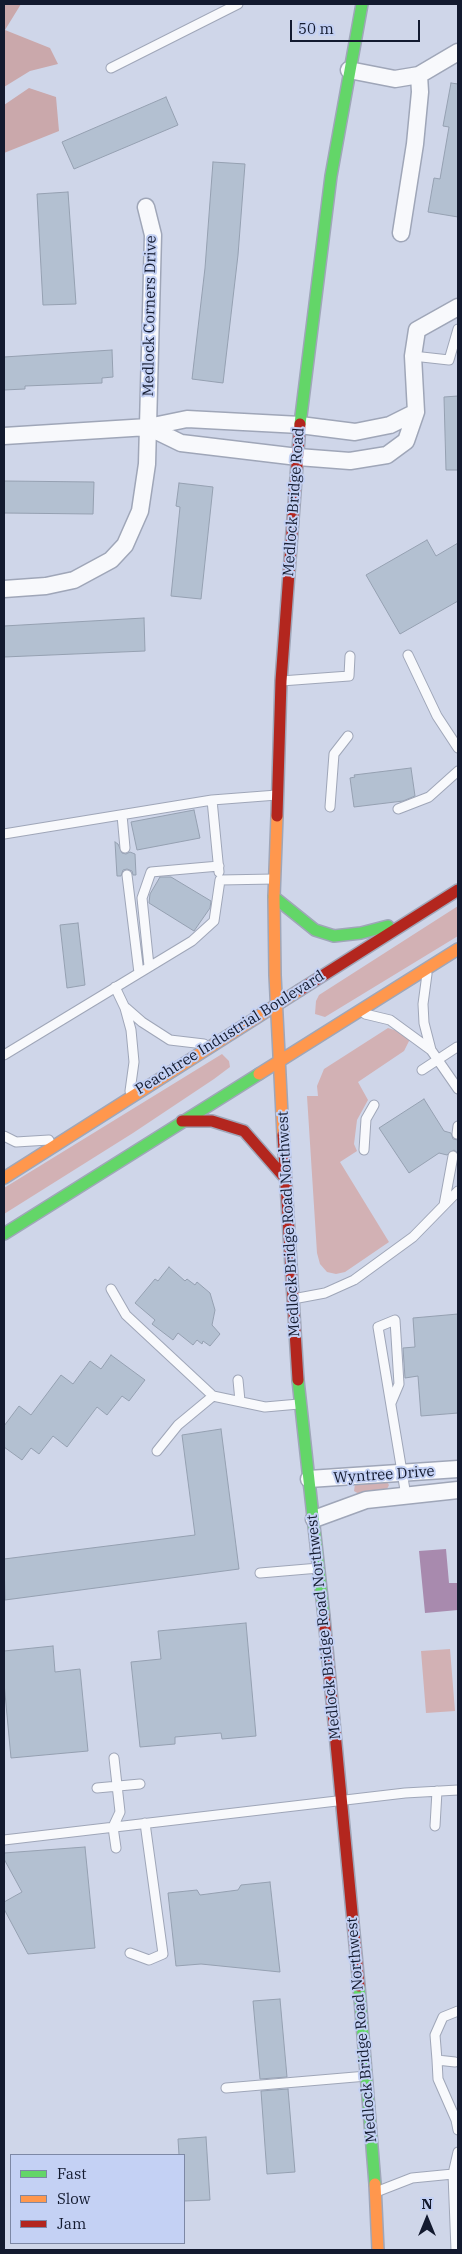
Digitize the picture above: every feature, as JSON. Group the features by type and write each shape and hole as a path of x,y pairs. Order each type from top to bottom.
{"main road":[{"name":"Medlock Bridge Road","path":"277,1004 274,897 281,681 300,425 331,176 362,4"},
{"name":"Peachtree Industrial Boulevard","path":"4,1178 212,1044 458,890"},
{"path":"274,897 315,930 334,936 361,933 412,919"},
{"path":"4,1234 458,949"},
{"name":"Medlock Bridge Road Northwest","path":"277,1004 292,1300 300,1404 314,1519 342,1801 367,2076 376,2192 378,2250"},
{"path":"182,1121 212,1121 244,1131 285,1178"}],"street":[{"path":"349,70 395,79 419,75 458,52"},
{"path":"402,232 415,144 420,92 419,75"},
{"name":"Medlock Corners Drive","path":"4,589 46,586 74,580 111,560 126,545 140,511 147,464 153,235 146,207"},
{"path":"148,427 181,443 298,457 350,461 387,455 406,441 416,412 413,356 417,330 458,307"},
{"path":"4,436 148,427 187,420 300,425 355,432 390,425 416,412"},
{"name":"Wyntree Drive","path":"309,1480 458,1469"},
{"name":"Wyntree Drive","path":"314,1519 366,1500 458,1490"}],"lane":[{"path":"111,68 238,4"},
{"path":"413,356 448,360 458,329"},
{"path":"408,655 437,716 458,748"},
{"path":"281,681 349,676 350,656"},
{"path":"330,807 334,754 348,736"},
{"path":"398,810 429,797 458,771"},
{"path":"4,834 212,800 277,795"},
{"path":"4,1055 192,940 214,921 220,880 212,800"},
{"path":"122,815 125,848"},
{"path":"150,966 142,898 151,872 219,866"},
{"path":"127,876 139,972"},
{"path":"220,880 275,879"},
{"path":"427,969 423,1004 424,1023 431,1050 458,1089"},
{"path":"115,987 126,1008 131,1030 134,1062 129,1097"},
{"path":"126,1008 142,1022 170,1040 212,1044"},
{"path":"358,1013 390,1020 431,1050"},
{"path":"422,1070 457,1047"},
{"path":"364,1150 366,1118 374,1105"},
{"path":"4,1136 16,1142 64,1139"},
{"path":"444,1205 453,1156"},
{"path":"292,1300 325,1293 354,1280 413,1237 458,1191"},
{"path":"111,1289 126,1315 213,1396 265,1408 300,1404"},
{"path":"391,1403 399,1384 395,1320 378,1327 391,1403 404,1474 406,1496"},
{"path":"238,1380 240,1401"},
{"path":"157,1451 178,1425 213,1396"},
{"path":"260,1572 319,1568"},
{"path":"114,1758 120,1812 113,1827 116,1848"},
{"path":"97,1788 140,1784"},
{"path":"4,1840 342,1801 458,1790"},
{"path":"435,1826 436,1791"},
{"path":"130,1953 149,1960 163,1954 145,1823"},
{"path":"458,2012 444,2017 435,2035 438,2079 456,2120 458,2130"},
{"path":"437,2060 455,2062"},
{"path":"226,2088 367,2076"},
{"path":"456,2250 453,2174 458,2152"},
{"path":"376,2192 412,2178 453,2174"}],"shaded area":[{"path":"4,4 21,4 5,30 50,48 58,64 30,71 4,87"},
{"path":"29,88 56,97 59,131 4,153 4,105"},
{"path":"458,906 458,936 325,1017 315,1014 316,1001 319,995"},
{"path":"388,1028 404,1033 410,1039 404,1051 358,1082 368,1100 357,1120 354,1144 357,1151 340,1162 389,1242 345,1272 336,1274 327,1272 320,1264 317,1253 307,1096 318,1096 317,1086 324,1069"},
{"path":"222,1054 229,1061 230,1067 214,1079 133,1133 4,1214 4,1188"},
{"path":"385,1479 389,1485 387,1489 359,1494 354,1491 355,1484"},
{"path":"446,1549 449,1583 458,1583 458,1610 425,1613 419,1551"},
{"path":"450,1649 455,1711 426,1713 421,1651"}],"building":[{"path":"451,83 458,84 458,217 428,212 434,178 440,179 449,127 443,126"},
{"path":"166,97 178,125 74,169 62,142"},
{"path":"213,162 245,164 238,255 223,383 192,379 205,268"},
{"path":"68,192 76,304 43,305 37,194"},
{"path":"112,350 113,377 102,378 102,383 25,386 25,389 4,390 4,357"},
{"path":"458,396 458,470 446,470 444,397"},
{"path":"4,481 94,482 93,514 4,513"},
{"path":"179,483 213,487 201,599 171,596 180,507 176,506"},
{"path":"427,540 436,556 458,543 458,601 400,634 366,575"},
{"path":"144,618 145,651 4,657 4,626"},
{"path":"411,768 415,796 403,801 354,807 350,778 355,777 354,775"},
{"path":"194,810 200,838 137,850 131,822"},
{"path":"115,842 122,853 130,852 135,854 136,875 133,875 132,871 127,869 123,870 121,876 117,876"},
{"path":"160,877 171,877 211,901 210,908 194,931 149,903 150,894"},
{"path":"78,923 85,985 67,988 60,925"},
{"path":"424,1099 444,1131 451,1133 453,1139 458,1140 458,1153 454,1150 447,1155 439,1153 409,1173 379,1128"},
{"path":"169,1267 185,1281 187,1279 195,1285 197,1282 210,1293 215,1310 212,1325 220,1334 210,1346 203,1341 202,1344 197,1340 193,1345 178,1333 173,1340 152,1324 155,1320 135,1303 155,1279 158,1281"},
{"path":"458,1314 458,1413 421,1416 418,1376 405,1378 403,1348 415,1347 413,1318"},
{"path":"111,1355 145,1380 129,1401 122,1396 107,1415 97,1407 67,1447 53,1436 39,1454 31,1448 22,1460 4,1447 4,1426 19,1406 31,1415 61,1375 73,1384 90,1361 101,1369"},
{"path":"221,1429 239,1569 5,1600 4,1559 195,1535 182,1435"},
{"path":"246,1623 256,1736 222,1739 221,1733 175,1737 175,1744 140,1747 131,1662 161,1659 158,1631"},
{"path":"53,1646 55,1672 80,1669 88,1751 11,1758 4,1683 4,1651"},
{"path":"85,1847 95,1948 28,1954 4,1909 4,1902 22,1892 4,1859 4,1853"},
{"path":"270,1882 280,1972 201,1964 176,1966 168,1893 197,1890 200,1895 238,1890 241,1885"},
{"path":"280,1999 287,2077 260,2079 253,2001"},
{"path":"288,2089 295,2172 267,2174 261,2091"},
{"path":"206,2137 210,2200 185,2201 185,2154 179,2154 178,2139"}],"traffic: fast":[{"path":"300,424 331,176 362,4"},
{"path":"274,897 315,930 334,936 361,933 388,926"},
{"path":"4,1234 259,1074"},
{"path":"298,1380 324,1617"},
{"path":"359,1986 375,2184"}],"traffic: slow":[{"path":"277,816 274,897 275,975 283,1135"},
{"path":"259,1074 458,949"},
{"path":"4,1178 300,990"},
{"path":"375,2184 378,2250"}],"traffic: jam":[{"path":"277,816 281,681 300,424"},
{"path":"300,990 458,890"},
{"path":"182,1121 212,1121 244,1131 285,1178"},
{"path":"283,1135 298,1380"},
{"path":"324,1617 359,1986"}]}
